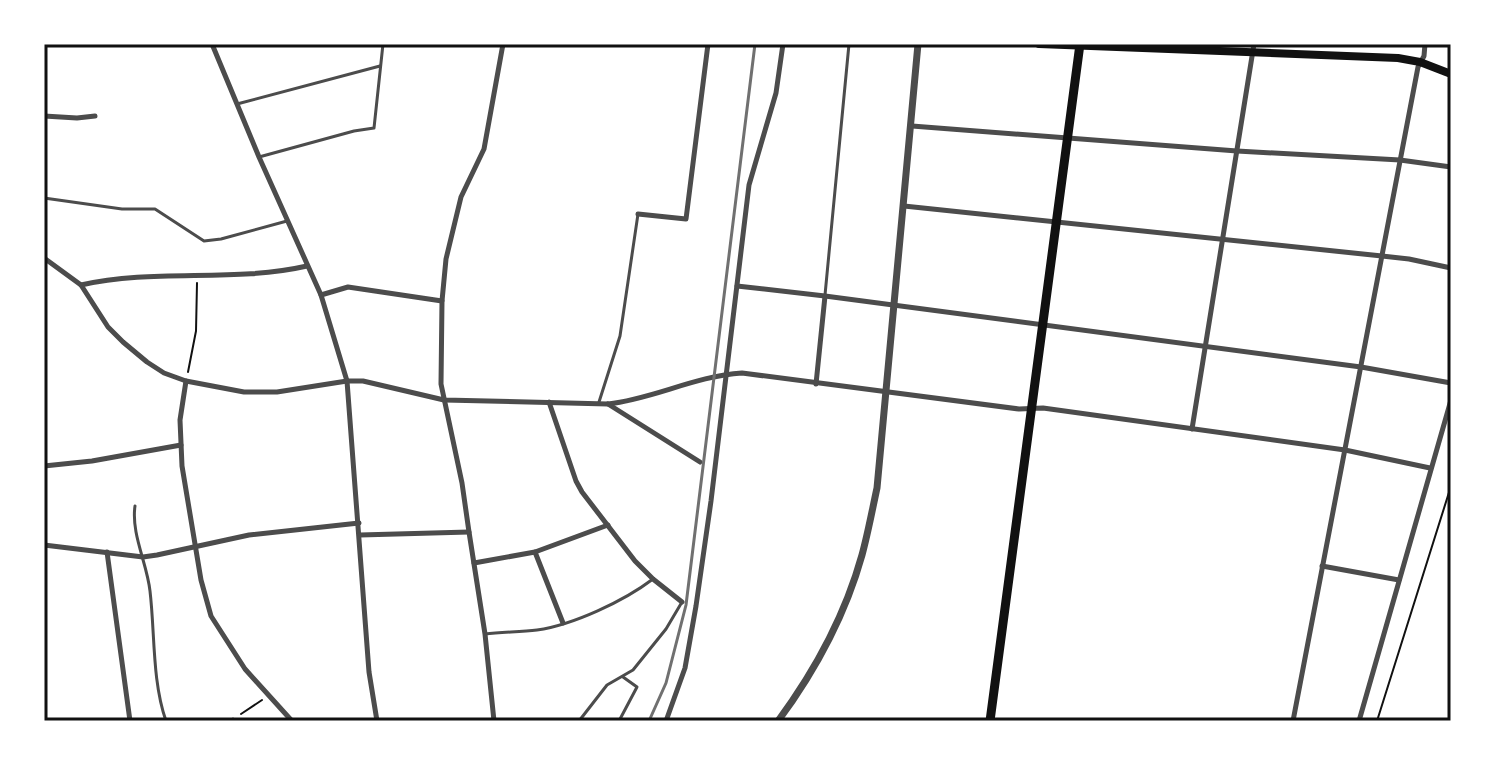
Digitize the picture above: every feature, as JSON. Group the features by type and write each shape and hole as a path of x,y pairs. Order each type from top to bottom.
{"main road":[{"path":"1039,44 1254,49 1398,58 1420,62 1451,74"},
{"path":"990,721 1080,45"}],"street":[{"path":"212,44 321,295 347,381 369,672 377,721"},
{"path":"494,721 485,634 462,483 441,384 442,301 446,259 461,197 484,149 503,44"},
{"path":"638,214 686,219 708,44"},
{"path":"666,721 679,687 690,637 727,374 749,185 776,93 783,44"},
{"path":"778,721 823,653 843,608 862,556 877,488 918,44"},
{"path":"1293,721 1425,44"},
{"path":"1192,429 1254,49"},
{"path":"44,116 95,116"},
{"path":"912,126 1400,160 1451,167"},
{"path":"904,206 1409,259 1451,268"},
{"path":"44,258 81,285 108,327 147,362 164,373 186,381 232,390 277,392 363,381 444,400 608,404 626,402 727,374 742,373 1019,409 1043,408 1345,450 1430,468"},
{"path":"81,285 141,277 223,276 307,266"},
{"path":"737,286 1361,367 1451,383"},
{"path":"321,295 348,287 442,301"},
{"path":"816,384 825,296"},
{"path":"186,381 180,420 182,466 201,580 211,616 245,669 292,721"},
{"path":"1359,721 1451,400"},
{"path":"549,402 582,492 635,561 682,602"},
{"path":"608,404 700,462"},
{"path":"44,466 181,445"},
{"path":"44,545 143,557 249,535 359,523"},
{"path":"474,563 535,552 608,525"},
{"path":"360,535 469,532"},
{"path":"107,552 130,721"},
{"path":"535,552 563,623"},
{"path":"1322,566 1399,580"}],"lane":[{"path":"259,157 374,128 383,44"},
{"path":"825,296 849,44"},
{"path":"237,104 380,66"},
{"path":"44,198 122,209 155,209 204,241 287,221"},
{"path":"598,404 620,336 638,214"},
{"path":"135,506 137,534 150,590 156,664 166,721"},
{"path":"485,634 537,630 563,623 635,593 653,579"},
{"path":"579,721 607,685 633,670 666,629 682,602"},
{"path":"619,721 637,687 623,677"}],"path":[{"path":"186,381 196,331 197,276"},
{"path":"1377,721 1451,486"},
{"path":"231,720 270,695"}],"railway":[{"path":"649,721 666,683 686,605 755,44"}]}
